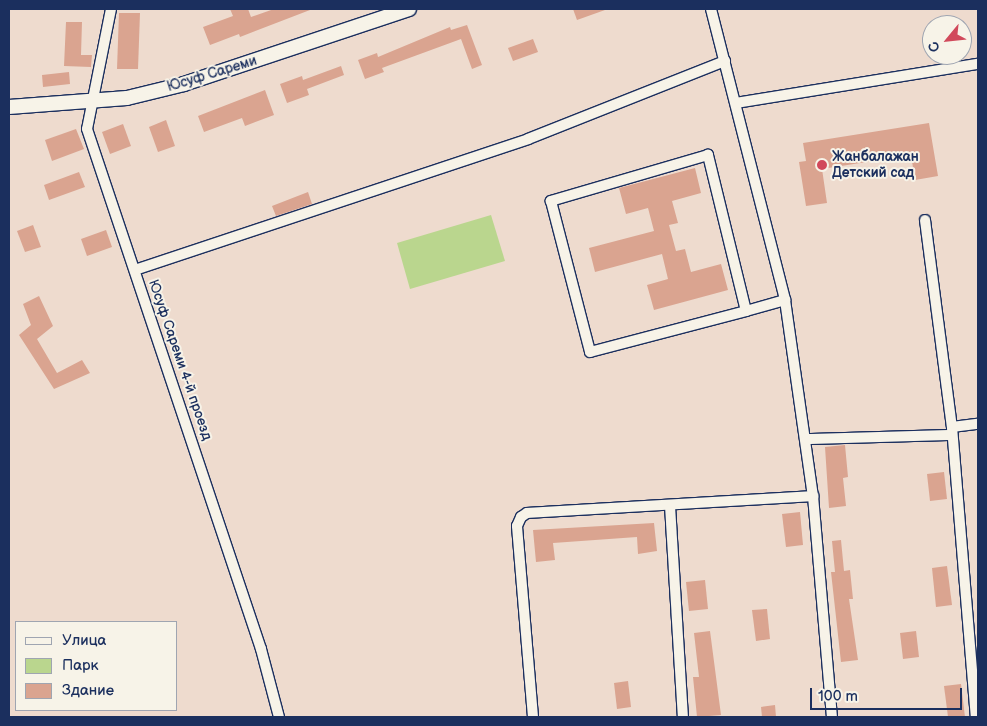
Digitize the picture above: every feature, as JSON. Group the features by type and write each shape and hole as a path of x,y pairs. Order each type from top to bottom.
{"main road":[{"name":"Юсуф Сареми","path":"9,107 127,98 184,84 409,9"}],"street":[{"name":"Юсуф Сареми 4-й проезд","path":"111,9 90,101 87,129 261,649 278,717"},
{"path":"711,9 785,300 807,439 832,717"},
{"path":"135,270 528,139 725,61"},
{"path":"736,103 978,64"},
{"path":"746,311 708,155 551,201 590,352 746,311 785,300"},
{"path":"925,220 952,431 976,717"},
{"path":"807,439 952,431 978,424"},
{"path":"533,717 517,526 521,517 527,513 813,496"},
{"path":"670,506 683,717"}],"green space":[{"path":"491,215 505,261 410,289 397,243"}],"building":[{"path":"230,9 248,9 251,17 274,9 310,10 240,37 239,34 210,45 203,27 233,16"},
{"path":"573,9 605,9 605,10 577,20"},
{"path":"119,13 140,13 138,69 117,69"},
{"path":"66,22 82,22 81,55 92,55 91,67 64,66"},
{"path":"467,25 482,65 472,69 461,39 382,68 384,72 365,79 358,60 377,53 378,57 450,27 451,30"},
{"path":"533,39 538,52 513,61 508,48"},
{"path":"341,66 344,75 307,89 309,95 287,103 280,84 302,76 303,80"},
{"path":"69,72 70,84 43,87 42,75"},
{"path":"265,90 274,115 245,126 242,118 204,132 198,116"},
{"path":"166,120 175,146 158,152 149,127"},
{"name":"Жанбалажан Детский сад","path":"929,123 938,176 915,180 911,155 822,169 827,203 806,206 799,162 806,161 803,143"},
{"path":"123,124 131,146 110,154 102,132"},
{"path":"76,129 84,149 52,161 45,140"},
{"path":"695,168 701,193 672,201 678,223 669,225 676,251 685,249 691,272 721,264 728,290 654,310 647,285 668,279 662,254 595,272 589,248 654,231 648,208 626,214 619,188"},
{"path":"79,172 85,187 49,200 44,185"},
{"path":"308,192 312,204 276,216 272,206"},
{"path":"33,225 41,247 25,252 17,231"},
{"path":"106,230 112,247 87,256 81,239"},
{"path":"39,296 53,326 37,339 57,373 82,360 90,373 54,389 19,335 31,325 23,304"},
{"path":"845,445 848,477 843,478 846,506 829,508 825,447"},
{"path":"944,472 947,499 930,501 927,474"},
{"path":"800,512 803,545 786,547 782,514"},
{"path":"654,523 657,551 638,554 637,537 553,543 555,560 536,562 533,530"},
{"path":"841,540 844,571 850,570 853,599 849,599 858,660 841,662 831,572 835,572 832,541"},
{"path":"947,566 952,605 936,607 932,568"},
{"path":"705,580 708,609 689,611 686,582"},
{"path":"767,609 770,639 756,641 752,610"},
{"path":"710,631 721,715 697,717 693,677 699,677 694,633"},
{"path":"916,631 919,657 903,659 900,633"},
{"path":"628,681 631,707 617,709 614,683"},
{"path":"961,684 965,717 948,717 944,686"},
{"path":"775,705 776,717 762,717 761,707"}],"place":[{"name":"Жанбалажан Детский сад","path":"822,165"}]}
